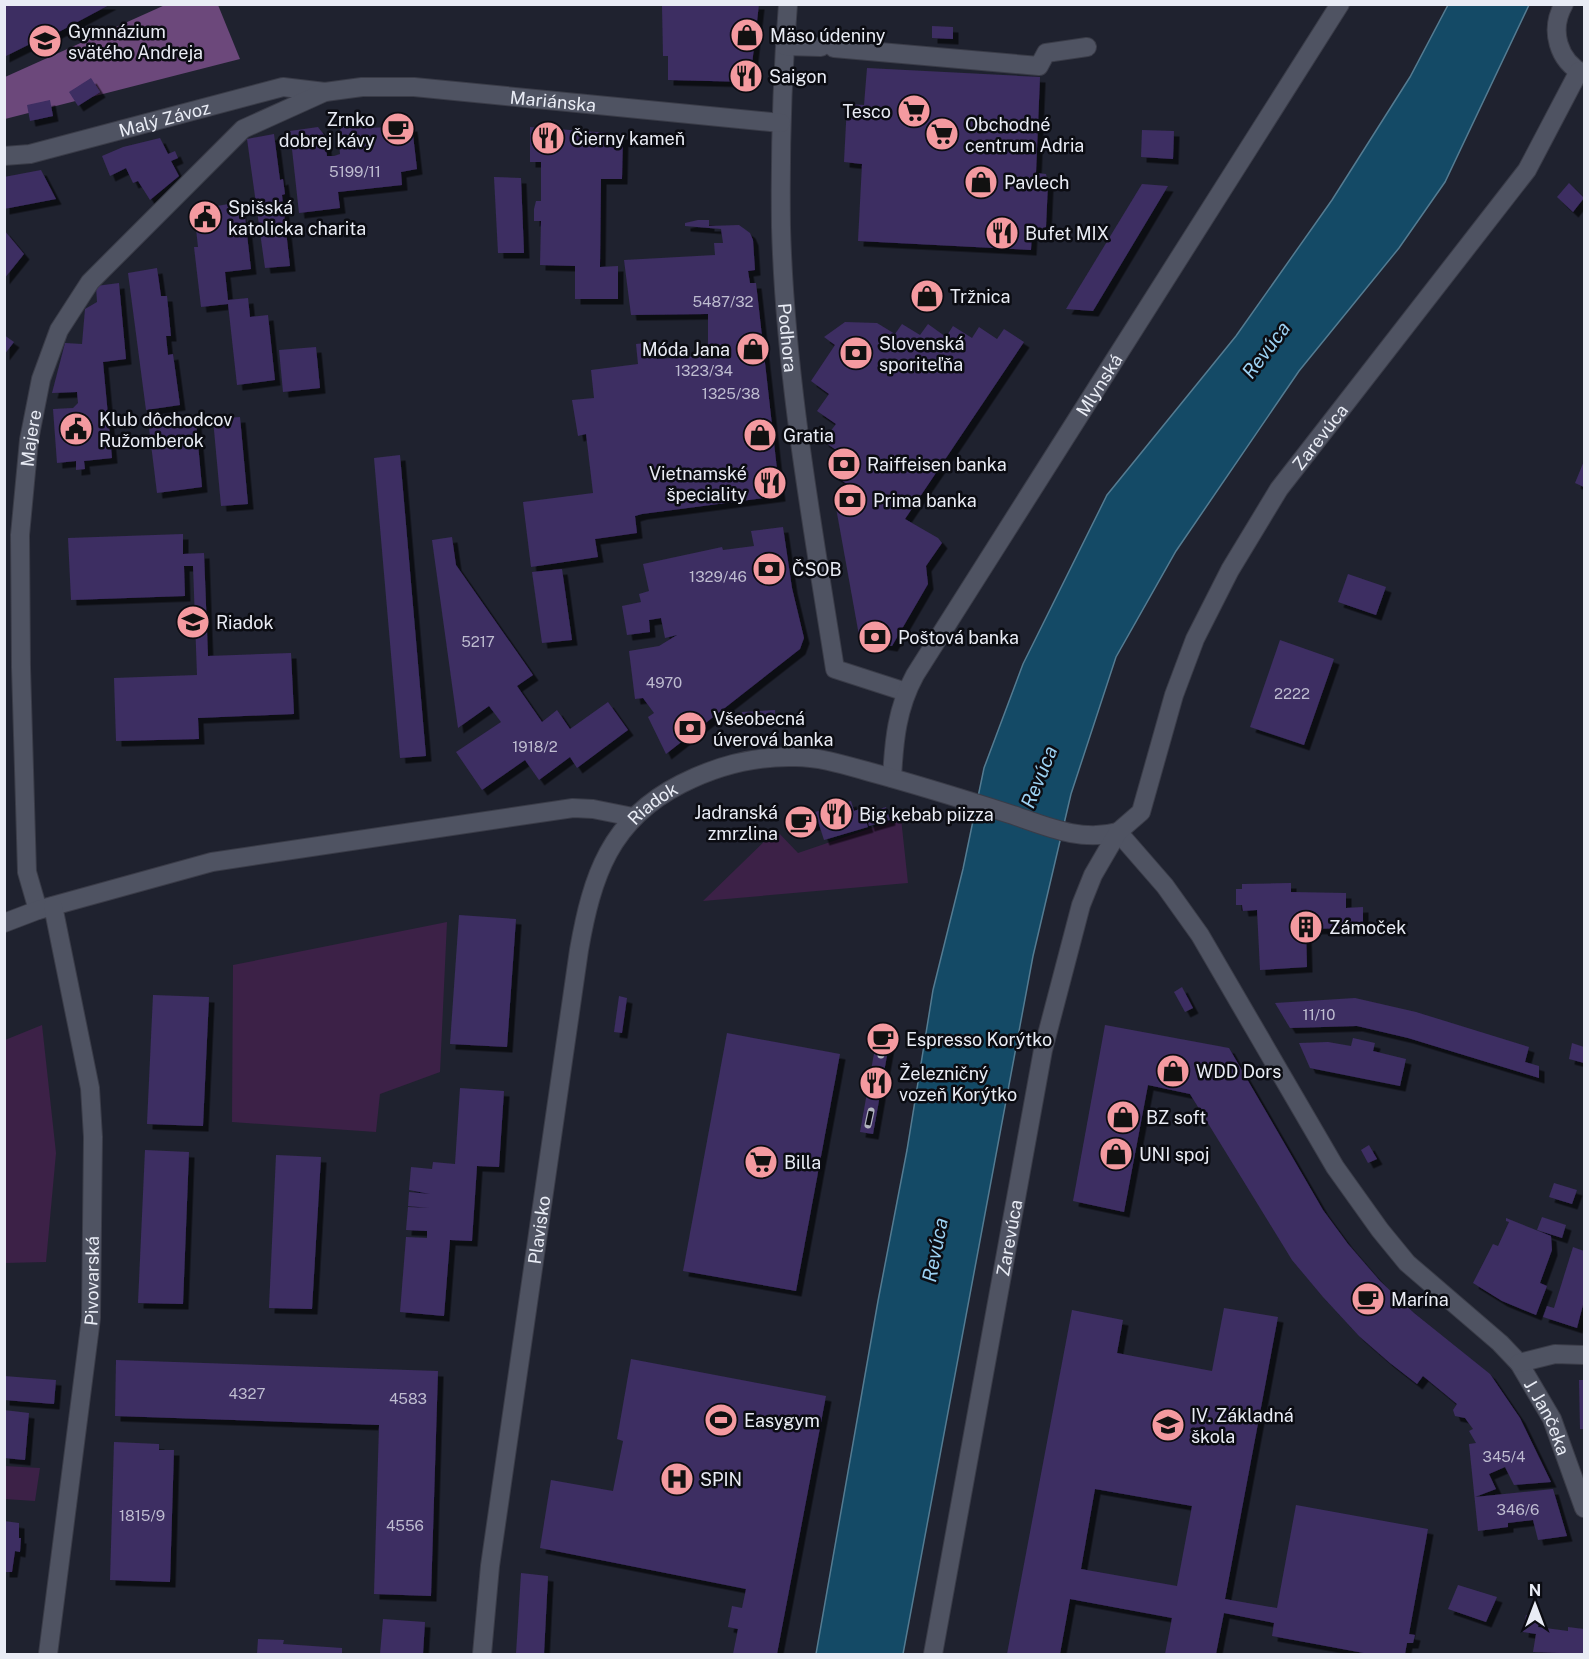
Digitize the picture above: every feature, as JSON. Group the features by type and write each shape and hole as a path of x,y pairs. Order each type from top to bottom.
{"street":[{"name":"Podhora","path":"788,4 781,123 781,229 791,362 810,508 835,669 906,692"},
{"name":"Mlynská","path":"892,778 896,725 906,692 1340,4"},
{"name":"Zarevúca","path":"933,1654 1042,1050 1081,905 1093,875 1118,832 1141,812 1174,695 1195,639 1242,550 1279,489 1527,170 1582,73 1564,57 1557,38 1558,18 1564,4"},
{"path":"785,46 827,47 1039,66 1046,53 1087,47"},
{"name":"Malý Závoz","path":"4,156 30,154 283,87 325,92"},
{"name":"Mariánska","path":"325,92 362,87 414,87 781,123"},
{"name":"Majere","path":"46,908 27,872 21,667 20,536 29,440 41,379 59,330 90,282 243,129 325,92"},
{"name":"Riadok","path":"4,923 46,908 212,862 385,834 573,808 594,809 633,818 670,790 700,774 742,762 806,758 826,760 1066,832 1099,837 1118,832"},
{"name":"Plavisko","path":"482,1654 491,1556 582,932 597,872 613,842 633,818"},
{"path":"1118,832 1165,885 1200,935 1335,1167 1373,1221 1407,1263 1500,1342 1519,1363 1555,1354 1584,1355"},
{"name":"Pivovarská","path":"46,908 90,1088 93,1137 91,1318 48,1654"},
{"name":"J. Jančeka","path":"1519,1363 1552,1419 1584,1508"}],"shaded area":[{"path":"165,5 218,5 240,59 5,119 5,77"},
{"path":"901,818 908,883 703,901 776,830 798,853"},
{"path":"447,922 440,1072 380,1094 376,1132 232,1122 233,965"},
{"path":"42,1025 56,1153 46,1262 5,1263 5,1040"},
{"path":"5,1466 40,1468 35,1501 5,1499"}],"water":[{"name":"Revúca","path":"1448,5 1529,5 1445,182 1399,248 1299,371 1176,551 1116,657 1071,794 1033,956 903,1654 816,1654 907,1150 933,990 963,869 984,768 1023,664 1107,495 1236,336 1332,200 1410,77"}],"building":[{"path":"4,4 111,4 40,42 38,40 4,57"},
{"path":"668,4 759,4 750,82 668,80 668,56 663,56 662,6"},
{"path":"932,26 953,27 953,39 932,38"},
{"name":"Obchodné centrum Adria","path":"867,68 1040,77 1036,173 1046,174 1048,183 1046,227 1040,232 1032,232 1031,250 858,241 862,164 844,162 847,104 864,105"},
{"path":"91,78 100,92 78,106 69,92"},
{"path":"50,100 53,116 30,121 27,105"},
{"path":"368,125 368,128 412,126 417,169 401,172 402,185 338,192 340,208 299,213 290,131 318,127 325,136 327,156 334,156 340,154 338,133 342,127"},
{"path":"530,127 623,134 622,179 601,179 600,267 618,266 618,299 575,299 575,266 540,265 541,221 534,221 534,209 536,201 541,201 541,162 530,162"},
{"path":"1142,130 1174,131 1173,159 1141,157"},
{"path":"274,134 280,180 283,179 285,194 282,195 290,266 265,268 247,139"},
{"path":"160,138 168,154 175,151 178,158 171,161 179,176 150,200 138,181 133,183 126,168 110,176 102,156 123,147"},
{"path":"41,170 56,199 4,209 4,177"},
{"path":"494,177 521,178 524,253 498,253"},
{"path":"1569,183 1584,198 1573,212 1557,197"},
{"path":"1142,184 1168,186 1093,311 1066,309"},
{"path":"240,202 241,217 245,217 251,269 225,272 228,300 248,298 250,317 268,315 275,380 237,385 228,304 201,307 194,247 198,247 194,210"},
{"path":"709,220 709,226 739,225 750,233 753,240 755,270 748,271 750,283 756,283 780,496 642,514 635,516 637,533 595,539 598,557 531,567 523,502 593,493 586,434 578,436 572,400 594,398 591,370 638,364 636,344 655,342 657,359 701,356 708,348 708,314 631,315 624,260 715,255 714,243 723,243 721,229 685,226 685,223"},
{"path":"4,230 24,254 4,279"},
{"path":"157,268 161,296 167,296 171,336 166,336 168,355 173,354 180,405 146,410 128,273"},
{"path":"119,283 126,359 103,362 112,458 84,461 85,469 76,470 76,461 57,463 53,409 73,408 78,403 77,392 52,393 65,343 82,344 85,309 97,302 96,286"},
{"path":"845,322 877,323 895,334 902,324 920,335 928,324 946,337 953,326 972,338 979,327 997,339 1004,329 1024,342 905,519 938,538 942,543 926,566 928,584 892,646 860,641 835,502 847,484 829,472 842,454 823,441 836,424 817,411 829,394 811,381 835,345 824,337"},
{"path":"4,335 14,342 4,355"},
{"path":"316,347 320,388 283,392 279,350"},
{"path":"240,417 248,504 221,506 213,419"},
{"path":"196,422 202,487 157,493 149,428"},
{"path":"400,455 426,756 400,758 374,458"},
{"path":"1584,461 1584,487 1575,483"},
{"path":"783,527 792,588 804,638 800,649 666,754 648,717 654,713 643,698 635,699 629,651 659,646 677,635 665,638 661,618 649,620 650,632 627,635 622,606 641,602 639,594 649,591 643,564 722,547 723,550 754,546 751,531"},
{"path":"183,534 183,554 204,553 208,656 291,653 294,714 198,718 199,739 116,741 114,678 197,675 193,566 184,566 185,596 71,600 68,538"},
{"path":"452,537 456,565 533,675 517,686 542,722 557,710 570,729 608,702 628,730 577,768 570,757 539,780 525,760 482,790 456,752 501,722 489,706 458,728 432,540"},
{"path":"562,569 572,640 542,643 532,572"},
{"path":"1348,574 1386,587 1376,615 1338,602"},
{"path":"1280,640 1334,659 1304,745 1250,727"},
{"path":"775,710 775,717 742,719 742,712"},
{"path":"851,801 854,811 862,808 868,827 824,840 815,812"},
{"path":"886,807 890,820 869,826 866,813"},
{"path":"814,813 817,824 791,831 788,819"},
{"name":"Zámoček","path":"1291,883 1291,892 1346,893 1346,908 1363,907 1363,925 1354,926 1354,928 1306,929 1307,967 1260,970 1257,910 1243,911 1242,905 1236,905 1236,889 1242,889 1242,884"},
{"path":"459,915 516,919 507,1047 450,1044"},
{"path":"1182,987 1193,1008 1185,1012 1174,992"},
{"path":"153,995 209,997 203,1126 147,1124"},
{"path":"619,996 627,998 622,1033 614,1032"},
{"path":"1355,998 1416,1012 1529,1047 1525,1062 1539,1066 1539,1078 1408,1038 1357,1026 1290,1028 1275,1003"},
{"path":"1105,1025 1229,1048 1323,1210 1348,1244 1380,1281 1414,1313 1490,1374 1520,1418 1551,1482 1514,1485 1505,1467 1489,1474 1496,1489 1475,1497 1553,1489 1567,1536 1538,1540 1533,1520 1508,1523 1508,1527 1478,1531 1469,1444 1476,1443 1469,1431 1473,1429 1465,1418 1455,1416 1453,1410 1457,1404 1423,1376 1417,1384 1390,1363 1359,1336 1323,1297 1292,1260 1190,1094 1148,1085 1124,1212 1073,1201"},
{"name":"Železničný vozeň Korýtko","path":"878,1031 891,1033 873,1134 860,1132"},
{"name":"Billa","path":"727,1033 840,1054 796,1291 683,1271"},
{"path":"1353,1038 1375,1043 1373,1051 1406,1059 1400,1086 1310,1068 1299,1043 1328,1042 1351,1046"},
{"path":"1572,1043 1584,1047 1584,1063 1569,1059"},
{"path":"460,1088 504,1091 499,1167 477,1166 472,1241 450,1240 444,1316 400,1312 406,1237 427,1238 427,1231 406,1230 408,1207 429,1208 408,1206 409,1192 430,1194 409,1190 411,1167 432,1169 433,1162 455,1164"},
{"path":"1369,1145 1377,1159 1368,1163 1361,1150"},
{"path":"145,1150 189,1152 183,1304 138,1303"},
{"path":"276,1155 321,1157 312,1309 269,1308"},
{"path":"1554,1183 1577,1190 1572,1204 1549,1197"},
{"path":"1542,1217 1566,1225 1562,1238 1537,1230"},
{"path":"1506,1218 1551,1236 1552,1250 1540,1283 1547,1286 1536,1315 1502,1301 1473,1283 1493,1244 1498,1246 1509,1222"},
{"path":"1573,1247 1584,1251 1584,1301 1577,1328 1543,1317 1547,1306 1554,1308"},
{"path":"1224,1308 1278,1317 1225,1599 1277,1608 1296,1505 1428,1529 1409,1634 1415,1635 1413,1643 1407,1643 1405,1654 1369,1654 1272,1636 1274,1623 1224,1613 1216,1654 1165,1654 1172,1618 1070,1599 1060,1654 1007,1654 1072,1310 1123,1320 1117,1353 1212,1371","holes":["1095,1489 1192,1506 1177,1586 1081,1569"]},
{"path":"631,1359 826,1396 777,1654 733,1654 738,1629 728,1627 732,1606 742,1608 746,1589 540,1548 551,1480 613,1491 623,1441 617,1439"},
{"path":"116,1360 438,1371 431,1596 374,1594 379,1425 115,1416"},
{"path":"4,1376 56,1380 54,1404 4,1400"},
{"path":"1579,1380 1584,1380 1584,1429 1580,1429"},
{"path":"4,1410 29,1413 25,1460 4,1458"},
{"path":"114,1442 159,1444 159,1450 174,1450 170,1582 110,1580"},
{"path":"4,1521 19,1523 20,1552 15,1551 12,1572 4,1572"},
{"path":"521,1573 548,1576 544,1654 516,1654"},
{"path":"1458,1585 1497,1597 1486,1622 1448,1609"},
{"path":"1526,1615 1540,1617 1538,1627 1568,1631 1568,1627 1584,1629 1584,1654 1533,1652 1536,1634 1523,1632"},
{"path":"383,1619 425,1622 423,1654 380,1654"},
{"path":"258,1639 284,1640 283,1644 342,1648 342,1654 257,1654"}],"railway":[{"path":"881,1055 883,1043"},
{"path":"868,1125 871,1111"}],"place":[{"name":"Mäso údeniny","path":"747,35"},
{"name":"Gymnázium svätého Andreja","path":"45,41"},
{"name":"Saigon","path":"746,76"},
{"name":"Tesco","path":"914,111"},
{"name":"Zrnko dobrej kávy","path":"398,129"},
{"name":"Obchodné centrum Adria","path":"942,134"},
{"name":"Čierny kameň","path":"548,138"},
{"name":"Pavlech","path":"981,182"},
{"name":"Spišská katolicka charita","path":"205,217"},
{"name":"Bufet MIX","path":"1002,233"},
{"name":"Tržnica","path":"927,296"},
{"name":"Móda Jana","path":"753,349"},
{"name":"Slovenská sporiteľňa","path":"856,353"},
{"name":"Klub dôchodcov Ružomberok","path":"76,429"},
{"name":"Gratia","path":"760,435"},
{"name":"Raiffeisen banka","path":"844,464"},
{"name":"Vietnamské špeciality","path":"770,483"},
{"name":"Prima banka","path":"850,500"},
{"name":"ČSOB","path":"769,569"},
{"name":"Riadok","path":"193,622"},
{"name":"Poštová banka","path":"875,637"},
{"name":"Všeobecná úverová banka","path":"690,728"},
{"name":"Big kebab piizza","path":"836,814"},
{"name":"Jadranská zmrzlina","path":"801,822"},
{"name":"Zámoček","path":"1306,927"},
{"name":"Espresso Korýtko","path":"883,1039"},
{"name":"WDD Dors","path":"1173,1071"},
{"name":"Železničný vozeň Korýtko","path":"876,1083"},
{"name":"BZ soft","path":"1123,1117"},
{"name":"UNI spoj","path":"1116,1154"},
{"name":"Billa","path":"761,1162"},
{"name":"Marína","path":"1368,1299"},
{"name":"Easygym","path":"721,1420"},
{"name":"IV. Základná škola","path":"1168,1425"},
{"name":"SPIN","path":"677,1479"}]}
